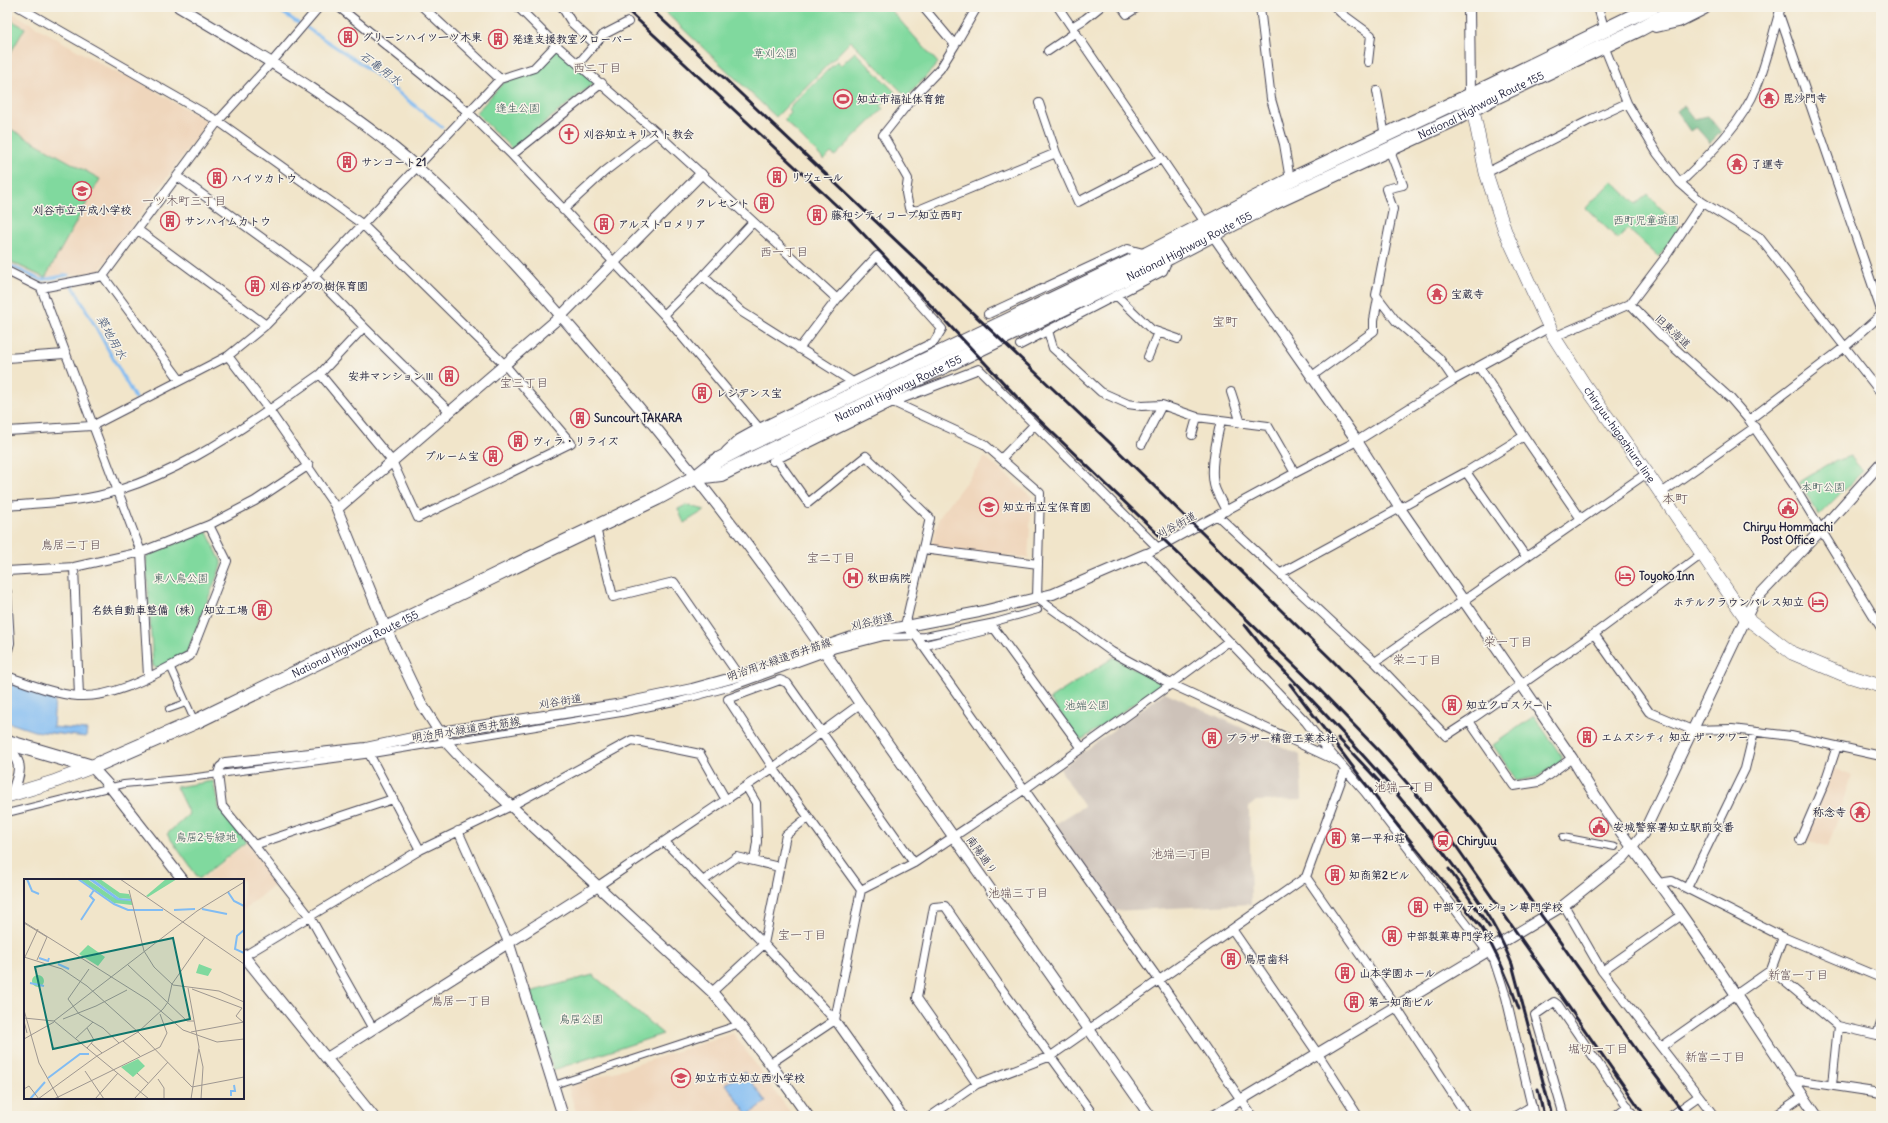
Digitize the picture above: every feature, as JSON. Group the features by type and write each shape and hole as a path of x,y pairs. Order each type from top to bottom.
{"highway":[{"path":"1631,17 1642,7"},
{"name":"National Highway Route 155","path":"92,767 195,722 596,528 696,477 716,461 1147,254 1274,203 1387,142 1470,94 1652,7"},
{"name":"National Highway Route 155","path":"696,477 721,474 1170,257 1209,229 1290,180 1472,110 1491,99 1640,29 1680,7"},
{"path":"1640,29 1678,20 1704,7"},
{"path":"7,742 92,767"}],"main road":[{"name":"chiryuu-higashiura line","path":"1470,94 1472,110 1486,173 1505,231 1552,332 1584,384 1745,617 1792,653 1842,674 1881,686"},
{"path":"9,795 53,782 92,767"}],"street":[{"path":"19,7 218,121 362,224 504,364 571,443 418,518 392,461 320,374"},
{"name":"南陽通り","path":"179,7 272,62 342,109 416,167 493,240 628,392 696,477 824,650 860,704 1091,1030 1150,1116"},
{"path":"7,271 40,288 103,276 218,121 272,62 319,7"},
{"path":"339,7 468,112 512,155 664,315 759,428"},
{"path":"423,7 500,78"},
{"path":"518,7 556,45 602,83 837,299"},
{"path":"562,7 572,23 596,44"},
{"path":"923,7 955,44"},
{"path":"976,7 940,69 883,135 908,179 906,193 909,208 916,211 1056,153"},
{"path":"1058,7 1209,229 1357,441 1399,507 1572,758 1598,801 1633,847 1737,994 1817,1116"},
{"path":"1048,50 1100,7"},
{"path":"1122,7 1126,14 1138,7"},
{"path":"1260,7 1271,99 1284,144 1290,180"},
{"path":"1335,7 1341,14 1371,35 1368,62"},
{"path":"1469,7 1470,94"},
{"path":"1598,7 1604,31"},
{"path":"1680,183 1709,155 1740,118 1757,85 1780,10"},
{"path":"1780,10 1881,310"},
{"path":"579,63 603,35 628,22"},
{"path":"7,431 92,426 228,356 266,325 314,276 500,78 534,68 556,45"},
{"path":"1604,46 1627,103 1657,153 1680,183 1702,202 1759,237 1846,346 1881,393"},
{"path":"512,155 602,83"},
{"path":"1377,91 1387,142 1403,185 1386,190 1393,209 1376,295 1396,321 1439,358 1454,380"},
{"path":"1039,103 1056,153 1078,202 1161,159"},
{"path":"1486,173 1592,119 1627,103"},
{"path":"563,210 604,172 656,132"},
{"path":"337,509 561,316 701,174"},
{"path":"177,176 314,276 449,412"},
{"path":"1630,304 1664,259 1702,202"},
{"path":"664,315 703,276 753,222"},
{"path":"138,230 266,325"},
{"path":"988,314 1128,249 1147,254"},
{"path":"716,461 739,439 934,342 942,330 877,256 837,299 799,348"},
{"path":"1020,345 1163,271 1170,257"},
{"path":"103,276 180,380"},
{"path":"703,276 742,312 851,382"},
{"path":"40,288 141,552 148,676"},
{"path":"1117,296 1152,330 1178,339"},
{"path":"1312,376 1374,331 1374,320 1378,298"},
{"name":"刈谷街道","path":"225,763 354,749 367,751 440,732 623,704 692,689 739,676 824,650 855,636 979,612 1053,594 1158,548 1357,441 1454,380 1479,367 1552,332 1630,304"},
{"name":"旧東海道","path":"1630,304 1659,334 1731,399 1755,427 1821,530 1881,628"},
{"path":"1749,420 1846,346 1881,315"},
{"path":"7,506 70,500 118,491 177,466 225,440 320,374 364,327"},
{"path":"1048,331 1053,348 1101,392 1128,404 1142,406 1162,405 1197,417 1268,426 1295,473"},
{"path":"1148,357 1158,332"},
{"path":"7,358 65,354"},
{"path":"228,356 309,465 337,509 386,629 422,704 446,742 470,768 712,992 771,1063 808,1116"},
{"path":"1479,367 1581,519"},
{"path":"1158,548 979,369 893,402 774,460 808,503 866,456 930,518 904,626 916,636 1025,789 1242,1099 1252,1116"},
{"path":"1231,392 1240,422"},
{"path":"893,402 984,444 1040,493 1037,598 1112,652 1171,684 1340,763"},
{"path":"1142,444 1162,405"},
{"path":"1192,435 1197,417"},
{"path":"1221,420 1216,440 1213,477 1215,488 1226,511"},
{"path":"1001,459 1034,425"},
{"path":"1660,494 1755,427"},
{"path":"1281,573 1399,507 1466,472 1524,436"},
{"path":"1214,1116 1564,905 1623,858 1643,834 1745,617 1754,601 1821,530 1881,463"},
{"path":"7,571 74,566 141,552 209,524 255,501 309,465"},
{"path":"1466,472 1526,557"},
{"path":"1375,662 1647,474"},
{"path":"1218,516 1375,662 1446,736 1594,634 1702,554"},
{"path":"7,676 52,691 79,696 105,693 121,689 190,656 227,561 209,524"},
{"path":"596,528 614,597 674,582 739,676"},
{"path":"923,549 1038,564"},
{"path":"1146,554 1306,722 1365,792 1494,960 1500,974 1534,1116"},
{"path":"74,566 79,696"},
{"path":"7,592 10,643 7,654"},
{"name":"明治用水緑道西井筋線","path":"7,813 124,784 189,778 367,751 446,742 614,715 679,701 732,687 824,650 883,637 916,636 995,622 1038,610"},
{"path":"922,646 994,628 1081,747"},
{"path":"1594,634 1649,712 1692,730 1732,729 1791,736 1881,756"},
{"path":"861,890 914,863 1025,789 1229,641"},
{"path":"170,666 195,722"},
{"path":"771,1063 835,1020 861,890 773,768 728,699 780,680 787,683 914,863"},
{"path":"169,709 186,703"},
{"path":"327,1058 508,944 665,842 773,768 860,704"},
{"path":"1469,721 1514,786 1539,782 1572,758"},
{"path":"1687,888 1746,769 1754,732"},
{"path":"373,1116 244,955 420,850 458,830 511,806 632,740 700,754 726,800"},
{"path":"7,746 16,755 19,766 18,776 9,795"},
{"path":"1800,840 1825,782 1837,746"},
{"path":"367,751 420,850"},
{"path":"225,763 220,767 218,774 222,806 310,917 373,1029"},
{"path":"92,767 111,788 182,879"},
{"path":"931,1116 977,1084 1051,1056 1091,1030 1159,980 1306,877 1345,770"},
{"path":"746,786 756,803 758,842 754,862"},
{"path":"254,845 393,799"},
{"path":"712,992 764,944 786,835 808,817"},
{"path":"458,830 508,944 563,1116"},
{"path":"1563,838 1615,847"},
{"path":"665,842 835,1020 903,1116"},
{"path":"703,881 737,857 779,867"},
{"path":"1306,877 1396,1007 1467,1116"},
{"path":"1658,883 1672,881 1783,937 1881,978"},
{"path":"1564,905 1602,971 1714,1116"},
{"path":"977,1084 917,998 934,907 944,906 1001,988 1094,1116"},
{"path":"1602,971 1682,916"},
{"path":"1232,929 1318,1054 1358,1116"},
{"path":"1661,1047 1771,970 1783,937"},
{"path":"1771,970 1838,1026 1876,1035 1881,1023"},
{"path":"1564,1116 1535,1015 1554,1002 1558,1005 1634,1116"},
{"path":"554,1085 740,1024"},
{"path":"1832,1085 1838,1026"},
{"path":"1794,1080 1881,1093"},
{"path":"1671,1116 1699,1096"},
{"path":"1774,1116 1803,1096"},
{"path":"1515,1116 1532,1106"},
{"path":"1615,1116 1628,1106"}],"shaded area":[{"name":"刈谷市立平成小学校","path":"7,10 124,77 126,74 208,122 98,272 43,279 7,261"},
{"name":"知立市立宝保育園","path":"985,457 1032,497 1028,558 934,548 932,544 939,517"},
{"path":"1165,692 1300,755 1302,800 1256,801 1249,807 1251,904 1113,911 1054,825 1084,806 1060,769"},
{"path":"1833,768 1852,776 1828,847 1803,839"},
{"path":"247,843 278,882 244,909 244,879 201,879"},
{"name":"知立市立知立西小学校","path":"733,1033 793,1116 577,1116 568,1087"}],"green space":[{"name":"草刈公園","path":"660,7 888,7 938,63 907,97 851,41 776,117"},
{"path":"7,18 25,28 7,59"},
{"name":"逢生公園","path":"557,49 595,82 512,149 476,113 503,83 536,71"},
{"name":"知立市福祉体育館","path":"855,52 895,92 881,106 883,109 835,156 831,153 824,160 784,120 791,113 788,109 837,61 841,65"},
{"path":"1684,106 1694,119 1708,116 1721,132 1710,143 1696,127 1690,131 1676,111"},
{"path":"7,127 100,179 45,278 7,260"},
{"name":"西町児童遊園","path":"1612,181 1636,204 1648,194 1679,229 1659,257 1628,229 1618,239 1586,208"},
{"name":"本町公園","path":"1850,456 1863,471 1819,515 1799,482 1826,465"},
{"path":"686,505 705,510 684,523 678,509"},
{"name":"東八鳥公園","path":"206,530 221,561 221,566 186,654 157,668 153,666 146,558 149,555"},
{"name":"池端公園","path":"1114,657 1162,684 1083,739 1079,739 1050,699"},
{"path":"1534,716 1562,757 1561,762 1537,777 1517,781 1493,745"},
{"name":"鳥居2号緑地","path":"213,781 219,808 246,842 199,879 167,834 189,814 176,787"},
{"name":"鳥居公園","path":"593,975 663,1034 553,1070 530,992"}],"water":[{"path":"7,683 55,698 53,727 87,730 86,737 34,731 7,722"},
{"path":"744,1071 766,1102 748,1115 726,1084"}],"waterway":[{"name":"石亀用水","path":"274,7 298,23"},
{"name":"石亀用水","path":"307,28 363,65 442,127"},
{"name":"築地用水","path":"7,264 41,280 68,275"},
{"name":"築地用水","path":"73,286 135,398"}],"railway":[{"path":"624,7 837,206 1031,412 1318,688 1380,752 1414,791 1449,836 1645,1116"},
{"path":"649,7 1107,440 1333,661 1380,709 1478,826 1638,1052 1686,1116"},
{"path":"1245,625 1271,658"},
{"path":"1268,654 1360,752 1404,803 1446,856 1491,920 1512,964 1552,1116"},
{"path":"1290,684 1390,816 1481,927 1502,967 1519,1009"},
{"path":"1338,738 1390,793"},
{"path":"1449,869 1490,928"},
{"path":"1538,1089 1544,1116"}],"place":[{"name":"グリーンハイツ一ツ木東","path":"348,37"},
{"name":"発達支援教室クローバー","path":"498,39"},
{"name":"毘沙門寺","path":"1769,98"},
{"name":"知立市福祉体育館","path":"843,99"},
{"name":"刈谷知立キリスト教会","path":"569,134"},
{"name":"サンコート21","path":"347,162"},
{"name":"了運寺","path":"1737,164"},
{"name":"リヴェール","path":"777,177"},
{"name":"ハイツカトウ","path":"217,178"},
{"name":"刈谷市立平成小学校","path":"82,191"},
{"name":"クレセント","path":"764,203"},
{"name":"藤和シティコープ知立西町","path":"817,215"},
{"name":"サンハイムカトウ","path":"170,221"},
{"name":"アルストロメリア","path":"604,224"},
{"name":"刈谷ゆめの樹保育園","path":"255,286"},
{"name":"宝蔵寺","path":"1437,294"},
{"name":"安井マンションⅢ","path":"449,376"},
{"name":"レジデンス宝","path":"702,393"},
{"name":"Suncourt TAKARA","path":"580,418"},
{"name":"ヴィラ・リライズ","path":"518,441"},
{"name":"プルーム宝","path":"493,456"},
{"name":"知立市立宝保育園","path":"989,507"},
{"name":"Chiryu Hommachi Post Office","path":"1788,508"},
{"name":"Toyoko Inn","path":"1625,576"},
{"name":"秋田病院","path":"853,578"},
{"name":"ホテルクラウンパレス知立","path":"1818,602"},
{"name":"名鉄自動車整備（株） 知立工場","path":"262,610"},
{"name":"知立クロスゲート","path":"1452,705"},
{"name":"エムズシティ 知立 ザ・タワー","path":"1587,737"},
{"name":"ブラザー精密工業本社","path":"1212,738"},
{"name":"称念寺","path":"1860,812"},
{"name":"安城警察署知立駅前交番","path":"1599,827"},
{"name":"第一平和荘","path":"1336,838"},
{"name":"Chiryuu","path":"1443,841"},
{"name":"知商第2ビル","path":"1335,875"},
{"name":"中部ファッション専門学校","path":"1418,907"},
{"name":"中部製菓専門学校","path":"1392,936"},
{"name":"鳥居歯科","path":"1231,959"},
{"name":"山本学園ホール","path":"1345,973"},
{"name":"第一知商ビル","path":"1354,1002"},
{"name":"知立市立知立西小学校","path":"681,1078"}],"district":[{"name":"西二丁目","path":"597,67"},
{"name":"一ツ木町三丁目","path":"184,200"},
{"name":"西一丁目","path":"784,251"},
{"name":"宝町","path":"1225,321"},
{"name":"宝三丁目","path":"524,382"},
{"name":"本町","path":"1675,498"},
{"name":"鳥居二丁目","path":"71,544"},
{"name":"宝二丁目","path":"831,557"},
{"name":"栄一丁目","path":"1508,641"},
{"name":"栄二丁目","path":"1417,659"},
{"name":"池端一丁目","path":"1404,786"},
{"name":"池端二丁目","path":"1181,853"},
{"name":"池端三丁目","path":"1018,892"},
{"name":"宝一丁目","path":"802,934"},
{"name":"新富一丁目","path":"1798,974"},
{"name":"鳥居一丁目","path":"461,1000"},
{"name":"堀切一丁目","path":"1598,1048"},
{"name":"新富二丁目","path":"1715,1056"}]}
